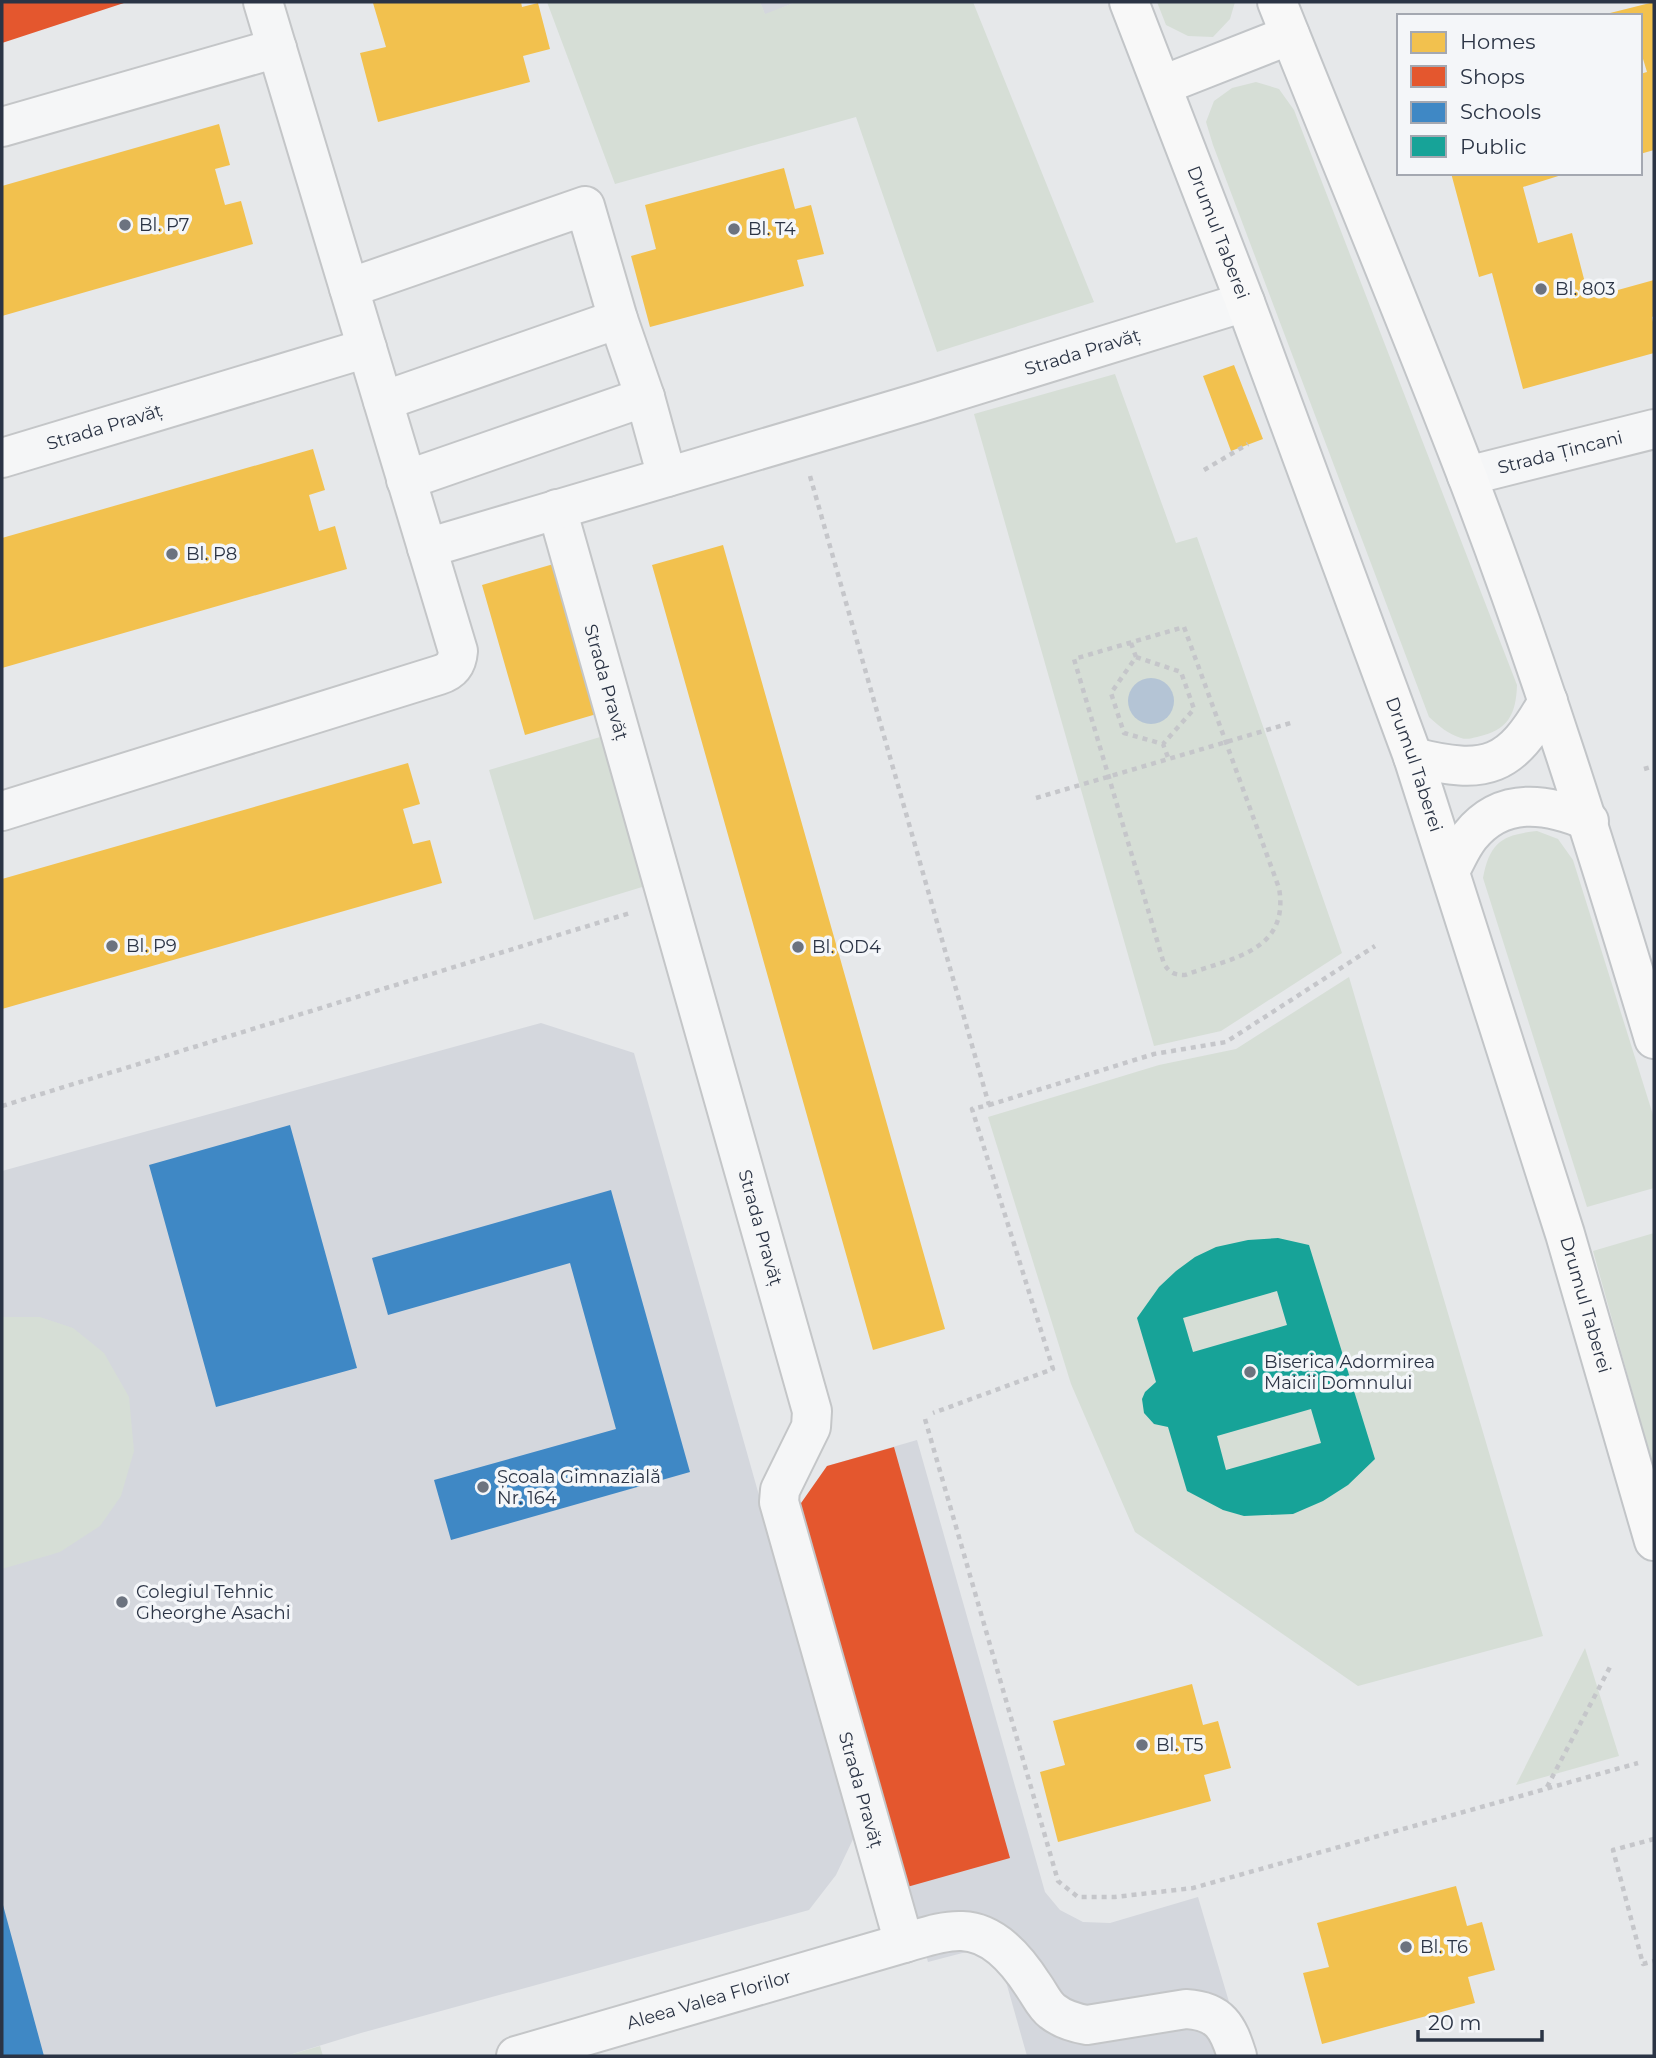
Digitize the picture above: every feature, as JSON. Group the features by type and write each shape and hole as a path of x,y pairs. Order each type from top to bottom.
{"main road":[{"name":"Drumul Taberei","path":"1129,2 1245,302 1413,757 1451,869 1565,1234 1654,1541"},
{"path":"1163,85 1284,18 1467,477 1589,821 1654,1039"},
{"path":"1413,757 1470,768 1493,762 1513,751 1531,732 1548,701"},
{"path":"1451,869 1469,837 1486,820 1509,809 1536,806 1563,810 1589,821"}],"street":[{"path":"2,811 450,671 457,660 458,651 263,2"},
{"path":"2,127 277,48"},
{"path":"349,288 585,206 645,397 667,477"},
{"name":"Strada Pravăț","path":"427,548 1245,302"},
{"path":"383,401 618,318"},
{"name":"Strada Pravăț","path":"2,458 367,348"},
{"path":"406,480 645,397"},
{"name":"Strada Țincani","path":"1467,477 1654,429"},
{"name":"Strada Pravăț","path":"557,509 812,1411 811,1427 780,1490 779,1502 904,1943"},
{"name":"Aleea Valea Florilor","path":"516,2056 952,1931 976,1933 1000,1946 1015,1960 1051,2010 1072,2022 1087,2025 1186,2009 1197,2010 1209,2013 1228,2030 1237,2056"}],"path":[{"path":"799,438 989,1105"},
{"path":"1204,470 1248,444"},
{"path":"1184,627 1280,897 1280,911 1273,932 1258,949 1185,975 1169,972 1164,964 1074,659 1131,643 1184,627"},
{"path":"1131,643 1136,657"},
{"path":"1136,657 1111,694 1124,733 1164,744"},
{"path":"1136,657 1181,672 1194,709 1164,744"},
{"path":"1036,798 1294,722"},
{"path":"1164,744 1169,760"},
{"path":"1644,769 1654,766"},
{"path":"2,1107 668,901"},
{"path":"933,1413 1053,1369 972,1110 1154,1054 1226,1042 1375,946"},
{"path":"925,1419 1058,1881 1079,1897 1115,1897 1193,1888 1638,1763"},
{"path":"1547,1788 1610,1667"},
{"path":"1654,1839 1613,1850 1643,1964 1654,1961"}],"shaded area":[{"path":"547,2 760,2 765,14 796,2 973,2 1094,302 937,352 856,117 615,184"},
{"path":"760,2 796,2 765,15"},
{"path":"1157,2 1235,2 1230,19 1213,37 1188,36 1166,25"},
{"path":"1256,82 1279,89 1294,110 1517,685 1515,705 1508,720 1488,734 1469,739 1461,738 1440,727 1429,717 1213,145 1206,122 1214,101 1232,88"},
{"path":"1115,374 1176,543 1197,537 1342,953 1221,1031 1154,1046 974,414"},
{"path":"607,735 652,884 534,920 489,770"},
{"path":"1537,831 1558,839 1573,860 1654,1118 1654,1188 1587,1207 1483,878 1489,856 1500,842 1515,835"},
{"path":"1349,977 1543,1636 1358,1686 1135,1532 1071,1384 988,1117 1159,1065 1236,1049"},
{"name":"Școala Gimnazială Nr. 164","path":"541,1023 634,1053 855,1835 836,1875 809,1910 286,2056 2,2056 2,1171"},
{"path":"1654,1233 1654,1470 1593,1251"},
{"path":"2,1317 40,1317 73,1328 104,1353 129,1397 134,1451 121,1496 100,1526 60,1552 2,1569"},
{"path":"917,1440 1045,1892 1060,1910 1083,1922 1110,1923 1198,1897 1245,2056 1027,2056 1001,1964 974,1950 928,1962 799,1506 827,1466"},
{"path":"1585,1648 1619,1756 1516,1785"},
{"path":"320,2046 323,2056 286,2056"}],"water":[{"path":"1151,678 1167,685 1174,701 1167,717 1151,724 1135,717 1128,701 1135,685"}],"building: Homes":[{"path":"521,2 522,7 538,3 550,49 523,56 530,82 378,122 360,53 386,47 373,3"},
{"path":"1654,2 1654,150 1642,153 1642,73 1647,72 1642,56 1642,14 1610,13"},
{"name":"Bl. P7","path":"219,124 230,165 215,169 225,205 241,201 253,244 2,316 2,186"},
{"name":"Bl. T4","path":"784,168 795,209 811,205 824,254 797,260 804,286 650,327 631,256 656,249 645,205"},
{"name":"Bl. 803","path":"1452,175 1562,175 1523,187 1538,243 1572,233 1589,298 1654,280 1654,353 1523,389 1492,273 1479,277"},
{"path":"1234,365 1263,439 1231,451 1203,376"},
{"name":"Bl. P8","path":"313,449 325,490 309,495 319,531 335,526 347,569 2,668 2,538"},
{"name":"Bl. OD4","path":"723,545 945,1329 873,1350 652,565"},
{"path":"557,563 600,713 525,735 482,585"},
{"name":"Bl. P9","path":"408,763 420,804 403,809 413,844 430,840 442,883 2,1009 2,879"},
{"name":"Bl. T5","path":"1192,1684 1203,1725 1218,1721 1231,1768 1204,1775 1211,1801 1058,1842 1040,1772 1065,1765 1053,1721"},
{"name":"Bl. T6","path":"1456,1886 1467,1926 1482,1922 1495,1970 1468,1977 1475,2003 1322,2044 1303,1973 1329,1967 1317,1923"}],"building: Shops":[{"path":"2,2 127,2 2,43"},
{"path":"894,1447 1010,1858 907,1887 799,1506 827,1466"}],"building: Schools":[{"path":"290,1125 357,1368 216,1407 149,1165"},
{"path":"611,1190 690,1472 451,1540 434,1480 616,1429 570,1263 388,1315 372,1258"},
{"path":"3,1905 44,2056 2,2056"}],"building: Public":[{"name":"Biserica Adormirea Maicii Domnului","path":"1278,1238 1309,1245 1375,1459 1348,1485 1323,1501 1293,1514 1244,1516 1223,1510 1187,1491 1168,1427 1154,1424 1144,1413 1142,1399 1145,1392 1156,1382 1137,1318 1159,1287 1195,1257 1216,1247 1248,1240","holes":["1277,1291 1287,1325 1193,1352 1183,1318","1311,1409 1321,1443 1226,1470 1217,1436"]}],"place":[{"name":"Bl. P7","path":"125,225"},
{"name":"Bl. T4","path":"734,229"},
{"name":"Bl. 803","path":"1541,289"},
{"name":"Bl. P8","path":"172,554"},
{"name":"Bl. P9","path":"112,946"},
{"name":"Bl. OD4","path":"798,947"},
{"name":"Biserica Adormirea Maicii Domnului","path":"1250,1372"},
{"name":"Școala Gimnazială Nr. 164","path":"483,1487"},
{"name":"Colegiul Tehnic Gheorghe Asachi","path":"122,1602"},
{"name":"Bl. T5","path":"1142,1745"},
{"name":"Bl. T6","path":"1406,1947"}]}
